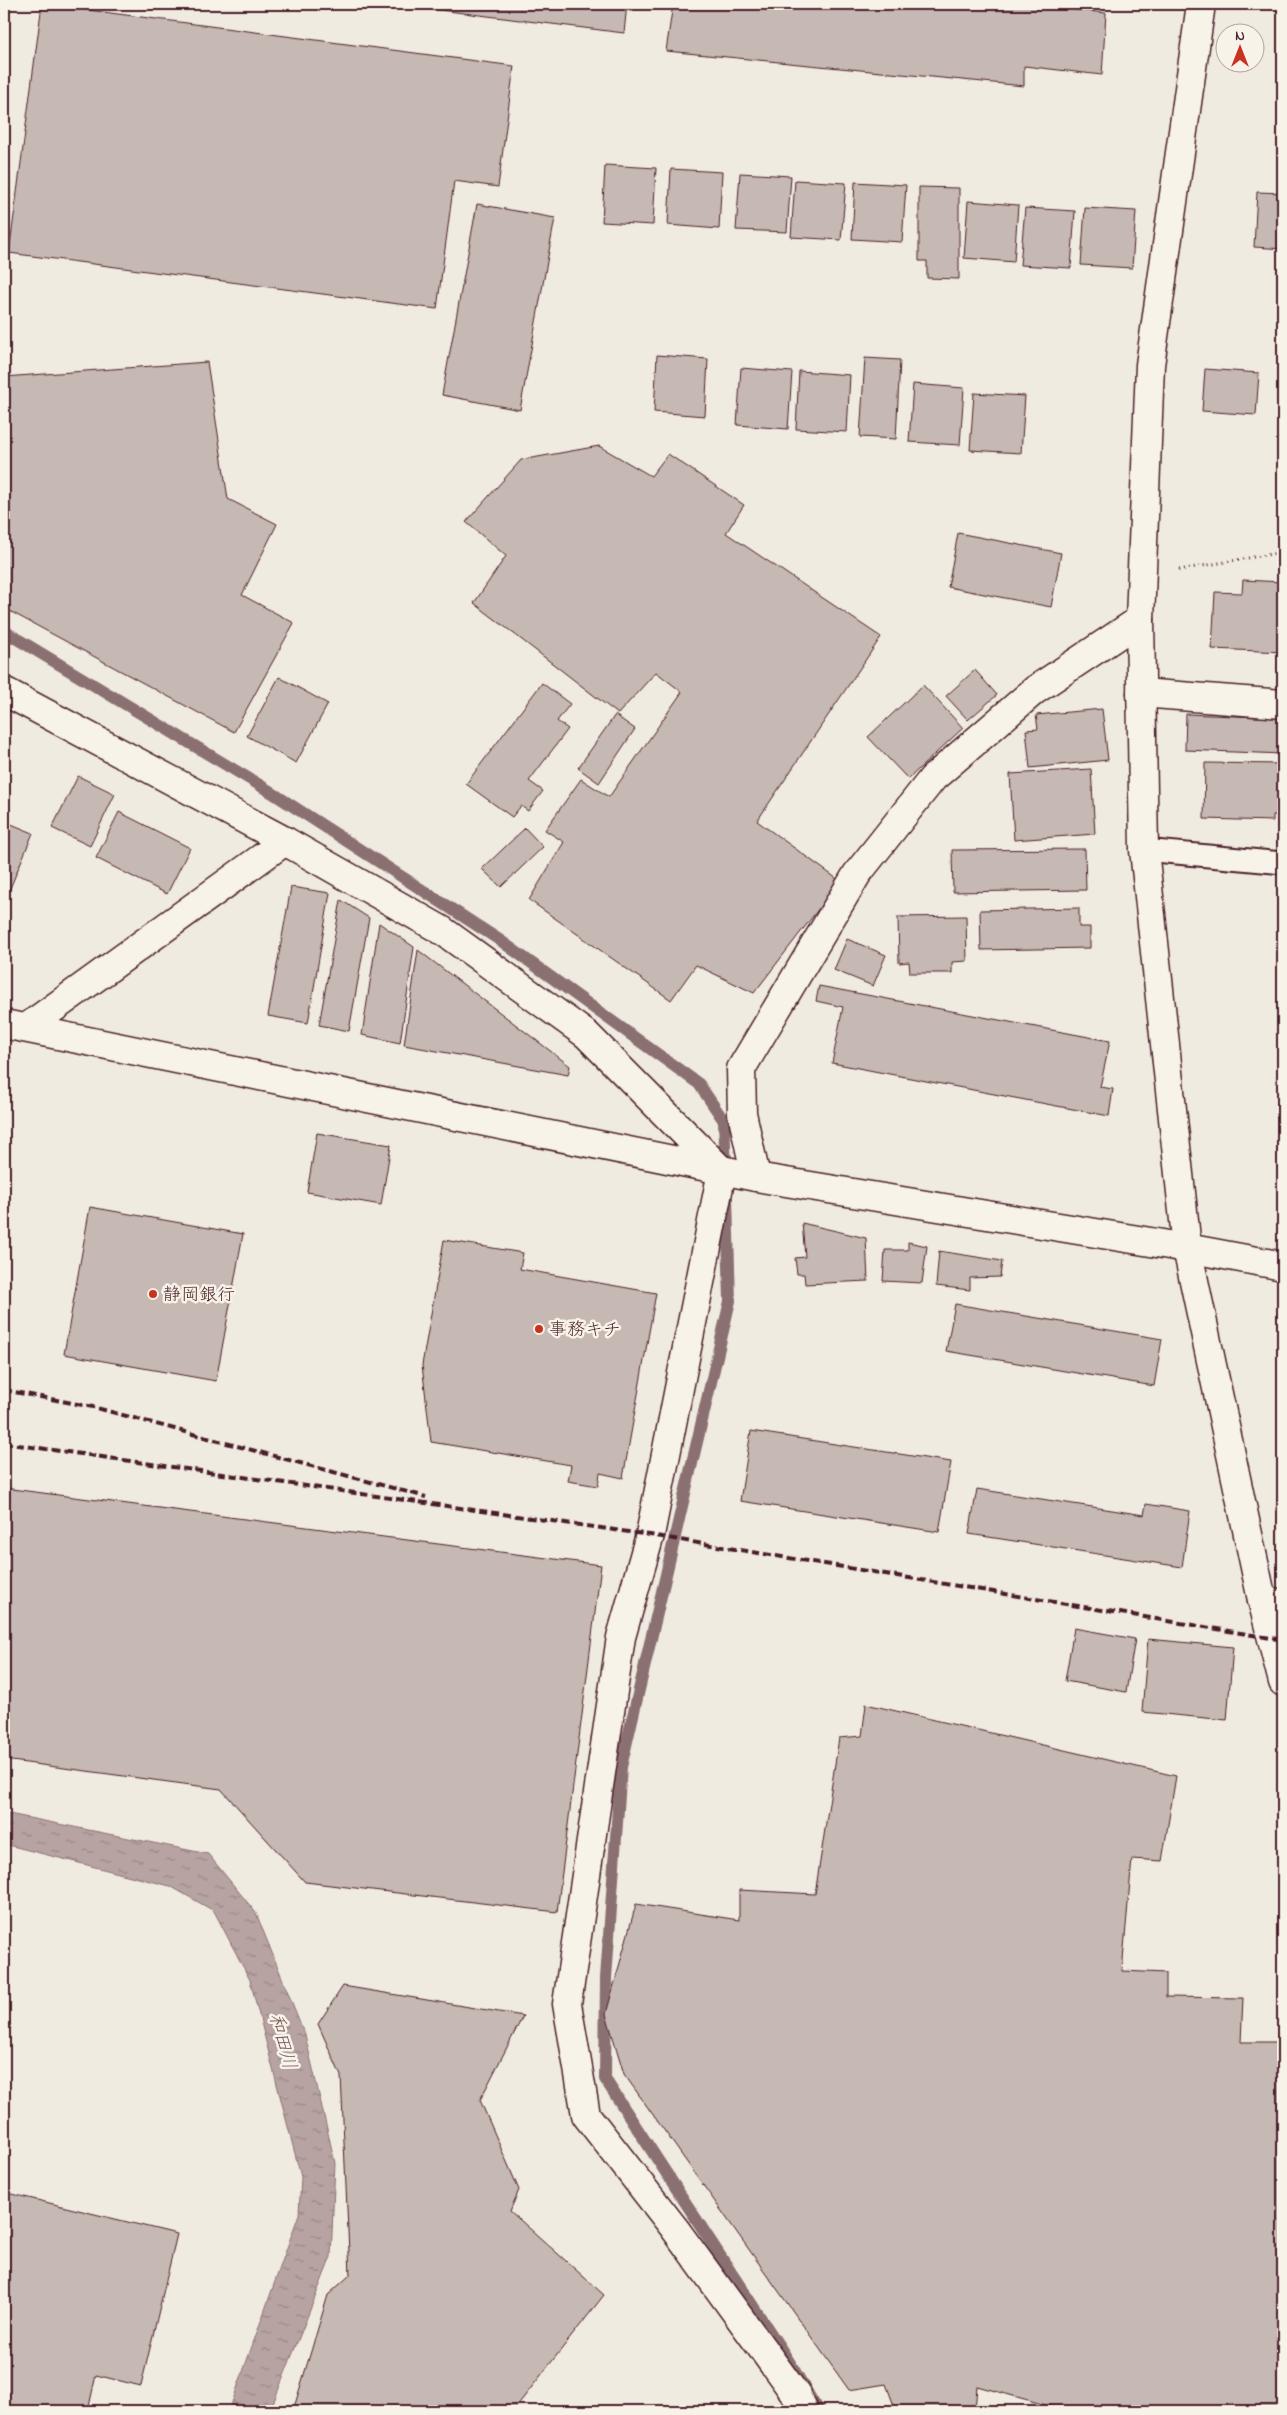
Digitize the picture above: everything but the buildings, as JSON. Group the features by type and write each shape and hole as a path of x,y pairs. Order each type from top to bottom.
{"street":[{"path":"1201,4 1150,365 1140,620 1144,850 1187,1248 1273,1602 1283,1682"},
{"path":"756,1178 742,1113 741,1069 857,874 933,778 1035,690 1140,620"},
{"path":"4,690 285,841 443,932 587,1035 722,1171"},
{"path":"1141,693 1283,704"},
{"path":"15,1026 285,841"},
{"path":"15,1026 756,1178 1187,1248 1283,1266"},
{"path":"722,1171 650,1535 620,1637 567,2004 586,2115 675,2229 796,2395 804,2411"}],"lane":[{"path":"1144,850 1283,863"}],"path":[{"path":"1141,577 1283,552"}],"water":[{"name":"和田川","path":"4,1813 208,1854 256,1913 305,2035 335,2163 331,2257 270,2411 229,2411 299,2214 301,2177 250,1980 214,1911 170,1886 4,1844"}],"waterway":[{"path":"4,631 271,792 501,941 699,1084 724,1121 726,1171"},
{"path":"727,1199 730,1301 621,1767 606,1978 605,2079 790,2363 818,2411"}],"railway":[{"path":"4,1390 93,1407 426,1497"},
{"path":"4,1443 650,1535 1283,1640"}],"place":[{"name":"静岡銀行","path":"153,1294"},
{"name":"事務キチ","path":"539,1329"}]}
